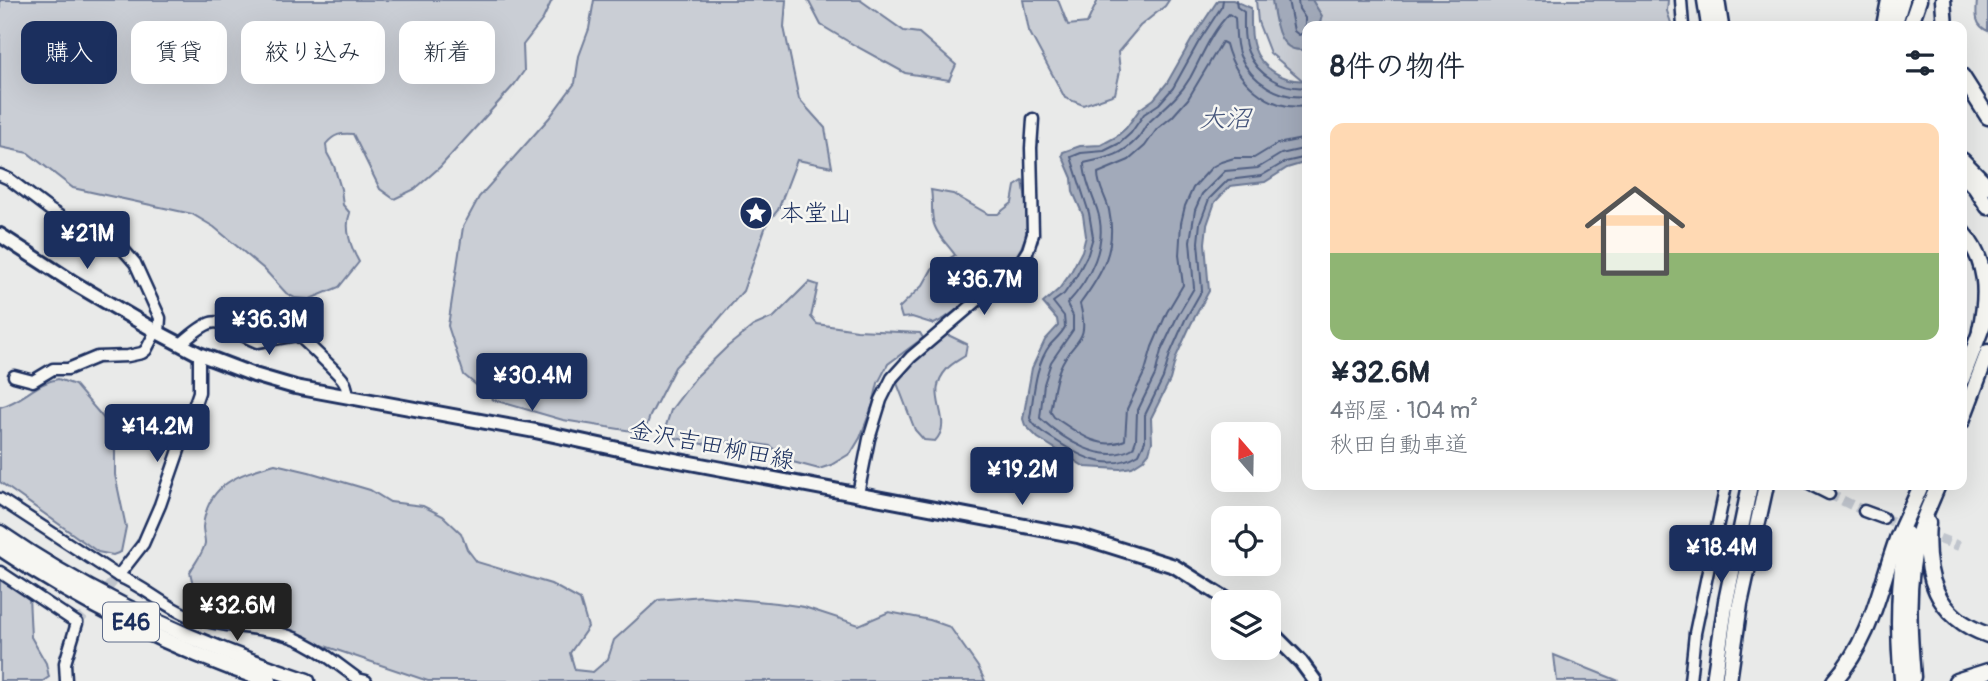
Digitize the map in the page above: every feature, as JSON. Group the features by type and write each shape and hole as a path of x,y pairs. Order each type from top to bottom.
{"highway":[{"path":"1706,0 1708,21"},
{"path":"1717,0 1720,21"},
{"path":"1885,21 1889,0"},
{"path":"1896,21 1902,0"},
{"path":"1912,21 1919,0"},
{"path":"1943,0 1945,21"},
{"path":"1967,84 1988,117"},
{"path":"1967,165 1988,186"},
{"path":"1967,179 1988,207"},
{"path":"1967,238 1977,251 1986,275 1986,308 1980,330"},
{"path":"1967,365 1988,311"},
{"path":"1967,408 1988,352"},
{"path":"1714,681 1726,601 1749,490"},
{"path":"1729,681 1740,604 1765,490"},
{"path":"1919,490 1907,531 1901,576 1898,626 1908,678 1911,582 1919,536 1936,490"},
{"path":"1834,681 1847,666 1868,631 1898,537 1919,490"},
{"path":"1936,490 1927,539 1928,559 1935,590 1952,614 1963,624 1988,635"},
{"name":"E46","path":"0,533 29,553 108,598 183,634 307,681"},
{"name":"E46","path":"0,548 103,608 179,646 269,681"},
{"path":"1956,681 1988,671"}],"main road":[{"name":"金沢吉田柳田線","path":"0,235 157,332 200,354 254,375 295,387 1077,536 1174,566 1212,590"},
{"path":"1281,643 1315,681"}],"street":[{"path":"1681,0 1683,21"},
{"path":"858,494 873,426 892,377 911,357 1017,267 1028,250 1033,234 1033,118"},
{"path":"0,176 9,179 81,230 121,247 135,263 160,317 157,332 142,353 97,357 68,369 53,369 33,381 14,376"},
{"path":"181,344 195,331 211,322 226,324 257,342 297,335 343,379 348,397"},
{"path":"118,576 143,544 160,505 199,392 200,354"},
{"path":"1690,681 1695,633 1725,490"},
{"path":"1821,490 1829,494"},
{"path":"0,499 118,576 138,584 169,607 193,618 282,634 310,645 358,679 366,681"},
{"path":"1864,511 1883,518"},
{"path":"0,572 77,622 65,663 66,681"}],"shaded area":[{"path":"0,0 552,0 543,19 523,45 524,71 514,85 440,167 415,189 394,199 380,189 353,134 338,135 326,144 341,189 343,205 350,213 349,238 359,262 339,287 310,299 295,298 286,293 264,269 214,227 192,214 73,188 28,153 0,147"},
{"path":"594,0 786,0 784,27 799,99 825,128 832,167 797,160 778,210 767,223 743,291 675,367 644,433 563,420 494,400 464,375 448,326 463,227 479,197 549,118 575,83 579,56 589,29"},
{"path":"808,0 860,0 904,31 919,33 956,65 949,80 905,73 854,45 821,25"},
{"path":"1023,0 1058,0 1068,25 1087,23 1098,0 1169,0 1140,26 1118,52 1120,71 1115,94 1083,105 1065,98 1029,31"},
{"path":"1256,0 1668,0 1667,11 1670,21 1302,21 1302,80 1270,53 1258,22"},
{"path":"1977,0 1988,0 1988,31 1978,22"},
{"path":"1023,181 1027,227 1022,247 1016,257 1002,272 987,281 942,320 934,324 912,317 902,318 899,308 923,285 932,269 955,255 934,225 931,190 953,194 988,214 998,214 1012,203 1015,186"},
{"path":"809,282 818,285 811,317 817,324 857,330 920,333 923,338 888,364 878,383 860,438 851,453 819,469 789,461 770,446 739,441 702,444 663,435 671,410 696,377 753,326 774,317"},
{"path":"946,334 967,344 965,356 949,367 940,379 938,398 941,433 935,441 924,440 915,430 897,383 906,368 918,356"},
{"path":"58,379 75,385 106,421 115,451 115,475 126,527 121,552 113,555 98,552 0,482 0,407 42,384"},
{"path":"275,464 370,490 390,502 423,506 443,516 461,533 467,549 477,562 551,584 580,600 588,627 570,653 575,670 593,672 608,659 614,640 658,600 702,596 804,607 859,625 889,612 930,620 950,627 985,681 428,681 242,618 193,585 190,572 204,547 203,527 211,500 227,483"},
{"path":"0,577 29,596 31,637 46,663 49,677 43,681 0,681"},
{"path":"1554,655 1619,681 1557,681"}],"water":[{"name":"大沼","path":"1218,0 1233,0 1251,8 1251,33 1257,55 1275,73 1302,80 1302,164 1287,168 1265,182 1230,186 1215,202 1207,225 1205,243 1209,291 1191,324 1176,357 1170,380 1151,418 1152,442 1149,453 1132,467 1085,467 1038,438 1025,425 1023,419 1032,368 1045,340 1058,326 1057,319 1043,303 1059,289 1070,274 1082,251 1086,236 1083,215 1062,155 1063,152 1080,146 1101,145 1116,137 1167,83"},
{"path":"1272,0 1312,0 1322,16 1320,21 1302,21 1302,50 1297,50 1284,42 1277,27"}],"tunnel":[{"path":"1829,494 1864,511"},
{"path":"1883,518 1959,546"},
{"path":"77,623 118,576"}],"place":[{"name":"本堂山","path":"756,213"}]}
